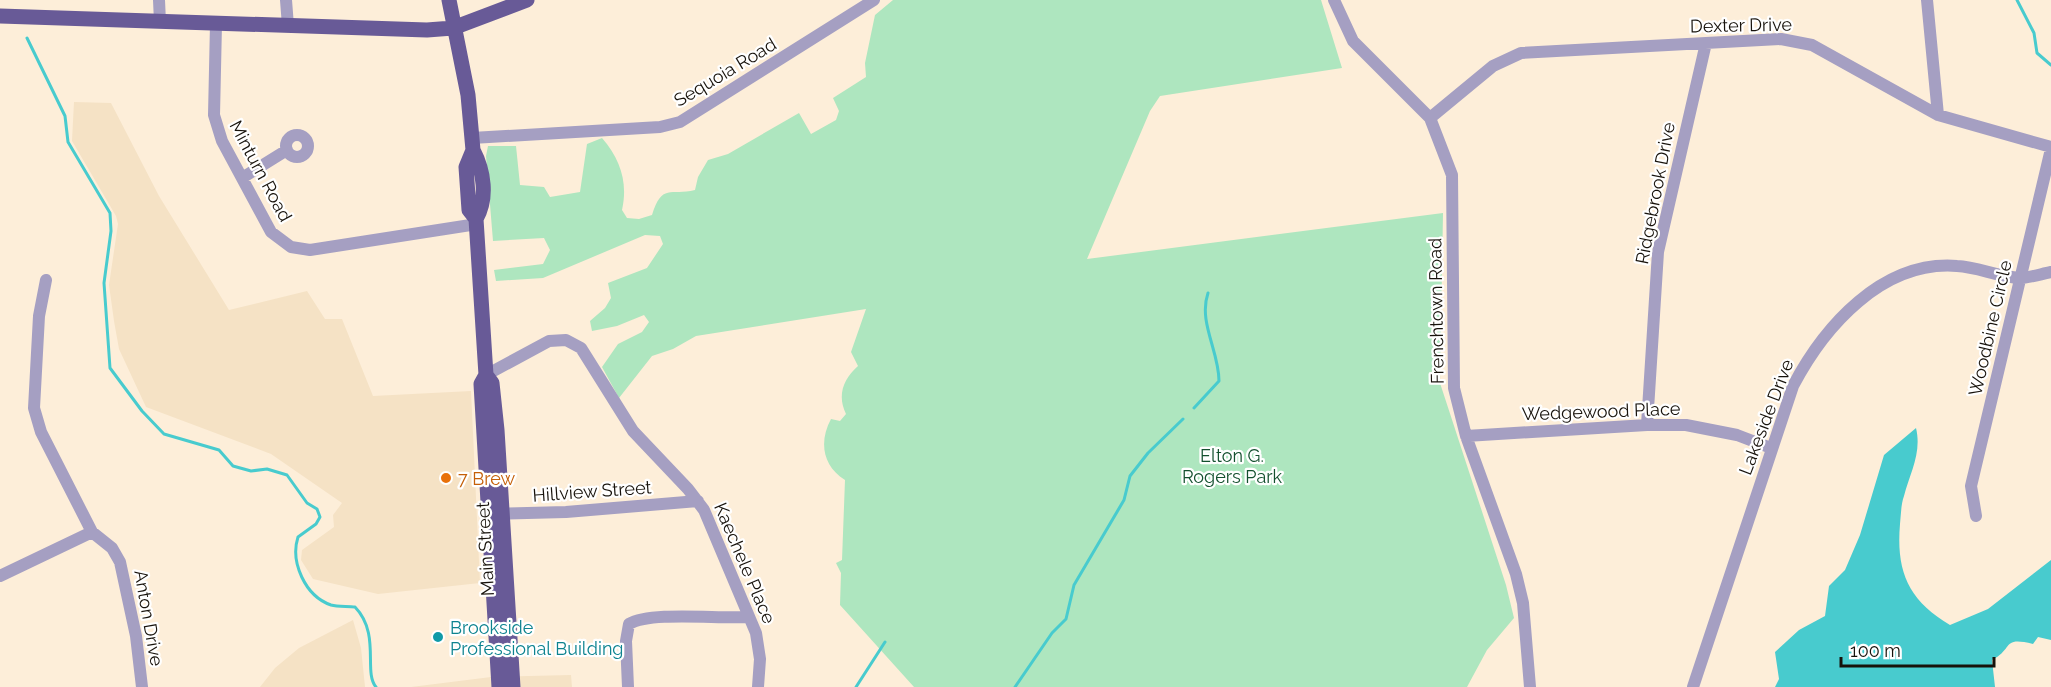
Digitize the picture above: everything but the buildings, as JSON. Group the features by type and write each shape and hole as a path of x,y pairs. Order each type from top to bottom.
{"main road":[{"name":"Main Street","path":"449,0 453,28 465,76 472,144 466,167 469,210 477,222 486,375 492,383 502,630 499,687"},
{"path":"0,16 288,26 453,28 526,0"},
{"name":"Main Street","path":"502,630 513,687"}],"street":[{"path":"159,0 160,22"},
{"path":"286,0 288,26"},
{"name":"Sequoia Road","path":"472,144 660,127 680,122 874,0"},
{"name":"Frenchtown Road","path":"1334,0 1353,41 1430,118 1452,175 1452,373 1466,436 1516,574 1523,603 1530,687"},
{"path":"1927,0 1938,115"},
{"name":"Minturn Road","path":"216,24 215,124 271,232 284,243 300,249 477,222"},
{"name":"Dexter Drive","path":"1430,118 1493,66 1521,53 1781,39 1812,45 1938,115 2051,148"},
{"name":"Ridgebrook Drive","path":"1647,424 1658,252 1707,43"},
{"name":"Woodbine Circle","path":"1976,516 1971,486 2051,148"},
{"path":"242,178 287,150"},
{"name":"Lakeside Drive","path":"1694,687 1793,386 1817,345 1846,312 1884,284 1905,274 1934,266 1959,266 2020,278 2051,272"},
{"path":"0,576 92,532 41,432 33,408 39,316 46,280"},
{"name":"Kaechele Place","path":"486,375 549,341 574,342 586,354 638,438 698,501 735,578 759,645 758,687"},
{"name":"Wedgewood Place","path":"1466,436 1647,424 1686,425 1721,431 1771,448"},
{"name":"Hillview Street","path":"496,514 698,501"},
{"name":"Anton Drive","path":"92,532 112,548 120,562 136,636 142,687"},
{"path":"628,687 626,636 629,624 634,621 652,618 748,616"}],"shaded area":[{"path":"74,102 111,103 159,196 229,310 307,291 325,319 342,319 373,396 471,391 480,583 378,594 313,579 301,560 302,550 334,527 333,515 342,503 271,454 146,407 119,349 114,321 109,285 118,224 116,216 72,141"},
{"path":"353,620 361,648 365,687 260,687 275,668 299,648"},
{"path":"571,675 572,687 411,687 491,677"}],"green space":[{"name":"Elton G. Rogers Park","path":"893,0 1321,0 1342,68 1160,96 1150,111 1087,259 1443,213 1440,383 1506,585 1514,618 1487,650 1467,687 914,687 840,605 841,573 836,563 842,560 845,480 831,468 824,444 831,419 840,421 846,414 842,401 843,388 849,376 858,366 851,352 866,309 696,336 673,349 652,356 619,398 602,367 618,344 642,332 649,322 644,315 617,326 592,331 590,321 605,308 611,298 608,283 647,268 663,244 660,236 645,235 543,278 496,281 494,270 543,264 550,250 544,238 493,241 486,156 488,146 516,146 520,185 544,187 550,197 580,192 587,144 602,138 609,146 621,172 624,190 622,210 627,218 639,219 652,215 659,198 663,195 695,190 698,177 708,160 728,154 799,113 811,134 836,120 839,111 833,98 866,77 865,63 875,15"}],"water":[{"path":"1916,428 1918,446 1902,502 1899,541 1903,570 1915,594 1924,605 1950,625 1988,609 2051,560 2051,640 2038,637 2033,644 2016,642 2009,645 1992,660 1995,687 1775,687 1779,679 1775,652 1799,630 1825,616 1829,586 1845,570 1860,535 1884,455"}],"waterway":[{"path":"2017,0 2034,33 2037,53 2051,65"},
{"path":"27,38 65,116 68,142 110,213 111,231 104,283 110,368 142,411 164,434 219,450 233,466 251,471 267,469 287,475 307,503 317,509 320,517 316,524 298,537 296,547 298,567 307,586 322,601 334,606 355,607 363,618 370,640 372,680 376,687"},
{"path":"1194,408 1219,381 1207,326 1208,293"},
{"path":"1015,687 1052,633 1066,619 1074,585 1124,500 1130,476 1148,453 1183,419"},
{"path":"856,687 885,642"}],"place":[{"name":"7 Brew","path":"446,478"},
{"name":"Brookside Professional Building","path":"438,637"}]}
